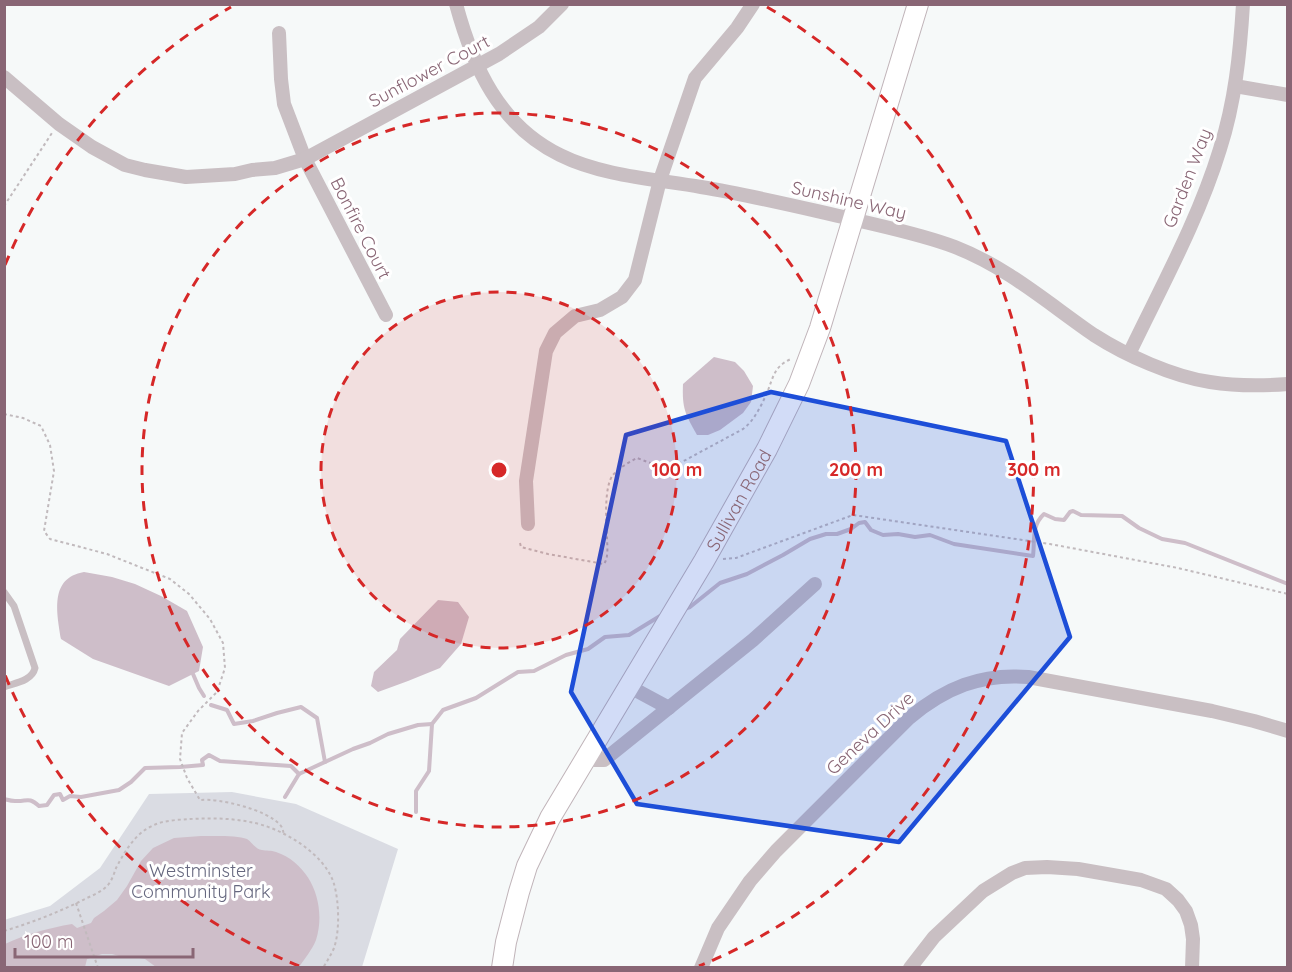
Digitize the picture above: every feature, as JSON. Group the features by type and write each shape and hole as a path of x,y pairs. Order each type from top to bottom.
{"street":[{"name":"Sunshine Way","path":"456,4 477,65 501,107 525,132 560,156 611,173 784,203 930,239 992,265 1037,293 1097,336 1129,354 1173,372 1209,382 1240,385 1287,384"},
{"name":"Sunflower Court","path":"4,77 59,124 92,147 125,165 186,177 234,174 275,168 305,159 499,54 539,27 562,4"},
{"path":"528,524 526,481 546,351 555,333 575,316 600,310 622,297 635,279 660,180 695,78 737,28 753,4"},
{"name":"Sullivan Road","path":"502,968 512,916 527,866 550,818 704,561 786,413 820,328 918,4"},
{"name":"Garden Way","path":"1129,354 1208,185 1223,137 1235,86 1243,4"},
{"name":"Bonfire Court","path":"279,33 284,104 305,159 386,315"},
{"path":"1235,86 1287,95"},
{"path":"585,760 604,760 753,640 815,584"},
{"name":"Geneva Drive","path":"702,968 718,928 733,904 776,851 909,718 927,703 958,687 997,676 1028,677 1212,711 1287,731"},
{"path":"630,687 669,708"},
{"path":"910,968 934,937 983,891 1018,870 1047,867 1078,869 1141,880 1166,889 1186,911 1191,925 1192,968"}],"lane":[{"path":"4,592 14,606 35,668 34,674 28,678 4,687"}],"path":[{"path":"4,206 52,131"},
{"path":"520,543 521,547 548,554 604,564 607,560 606,506 610,481 620,468 637,458 663,466 672,465 736,433 748,425 756,414 767,393 772,376 783,362 793,358 807,363"},
{"path":"4,414 23,418 41,426 50,445 54,471 44,531 50,539 107,554 170,579 189,594 210,619 223,643 225,668 217,692 198,711 182,733 180,759 200,800 228,802 266,816 281,826 284,835"},
{"path":"704,561 736,558 853,515 1085,550 1178,568 1287,594"},
{"path":"4,931 40,919 98,893 106,887 133,841 144,830 156,824 185,819 233,819 256,823 284,835 315,854 325,865 334,884 338,910 336,940 323,968"},
{"path":"76,903 98,968"}],"highlighted area":[{"path":"771,392 1006,441 1070,637 899,842 637,804 571,692 626,435"}],"green space":[{"name":"Westminster Community Park","path":"232,792 296,804 398,849 362,967 5,967 4,920 50,906 100,868 149,794"}],"shaded area":[{"path":"714,357 735,362 744,371 753,386 751,402 743,413 720,430 708,435 697,435 685,411 683,384"},
{"path":"84,572 135,584 187,611 203,647 199,671 169,686 93,659 61,639 57,608 60,589 65,581"},
{"path":"438,600 458,602 469,617 461,644 440,668 378,692 371,686 374,672 397,650 400,639"},
{"path":"231,836 247,839 255,847 274,851 288,858 307,876 317,900 319,927 314,944 299,967 156,967 145,959 102,954 87,959 85,967 5,967 5,944 46,929 72,924 77,928 91,923 117,900 141,861 153,848 174,838"}],"waterway":[{"path":"684,609 690,607 720,583 747,574 810,539 826,534 837,534 859,523 865,522 871,530 883,535 898,534 915,537 930,535 954,544 1033,556 1035,529 1044,514 1064,520 1073,511 1081,515 1122,516 1139,528 1162,539 1185,543 1288,584"},
{"path":"416,812 416,791 429,771 432,724 443,710 476,698 518,672 534,671 566,655 588,649 605,637 629,635 660,616"},
{"path":"193,674 204,696"},
{"path":"211,705 227,710 234,724 301,707 317,718 325,762"},
{"path":"285,797 299,774 388,734 418,725 432,724"},
{"path":"4,799 30,800 39,806 47,805 54,795 60,794 63,800 70,796 81,797 119,790 145,768 203,765 202,760 209,755 220,761 291,766 299,774"}]}
